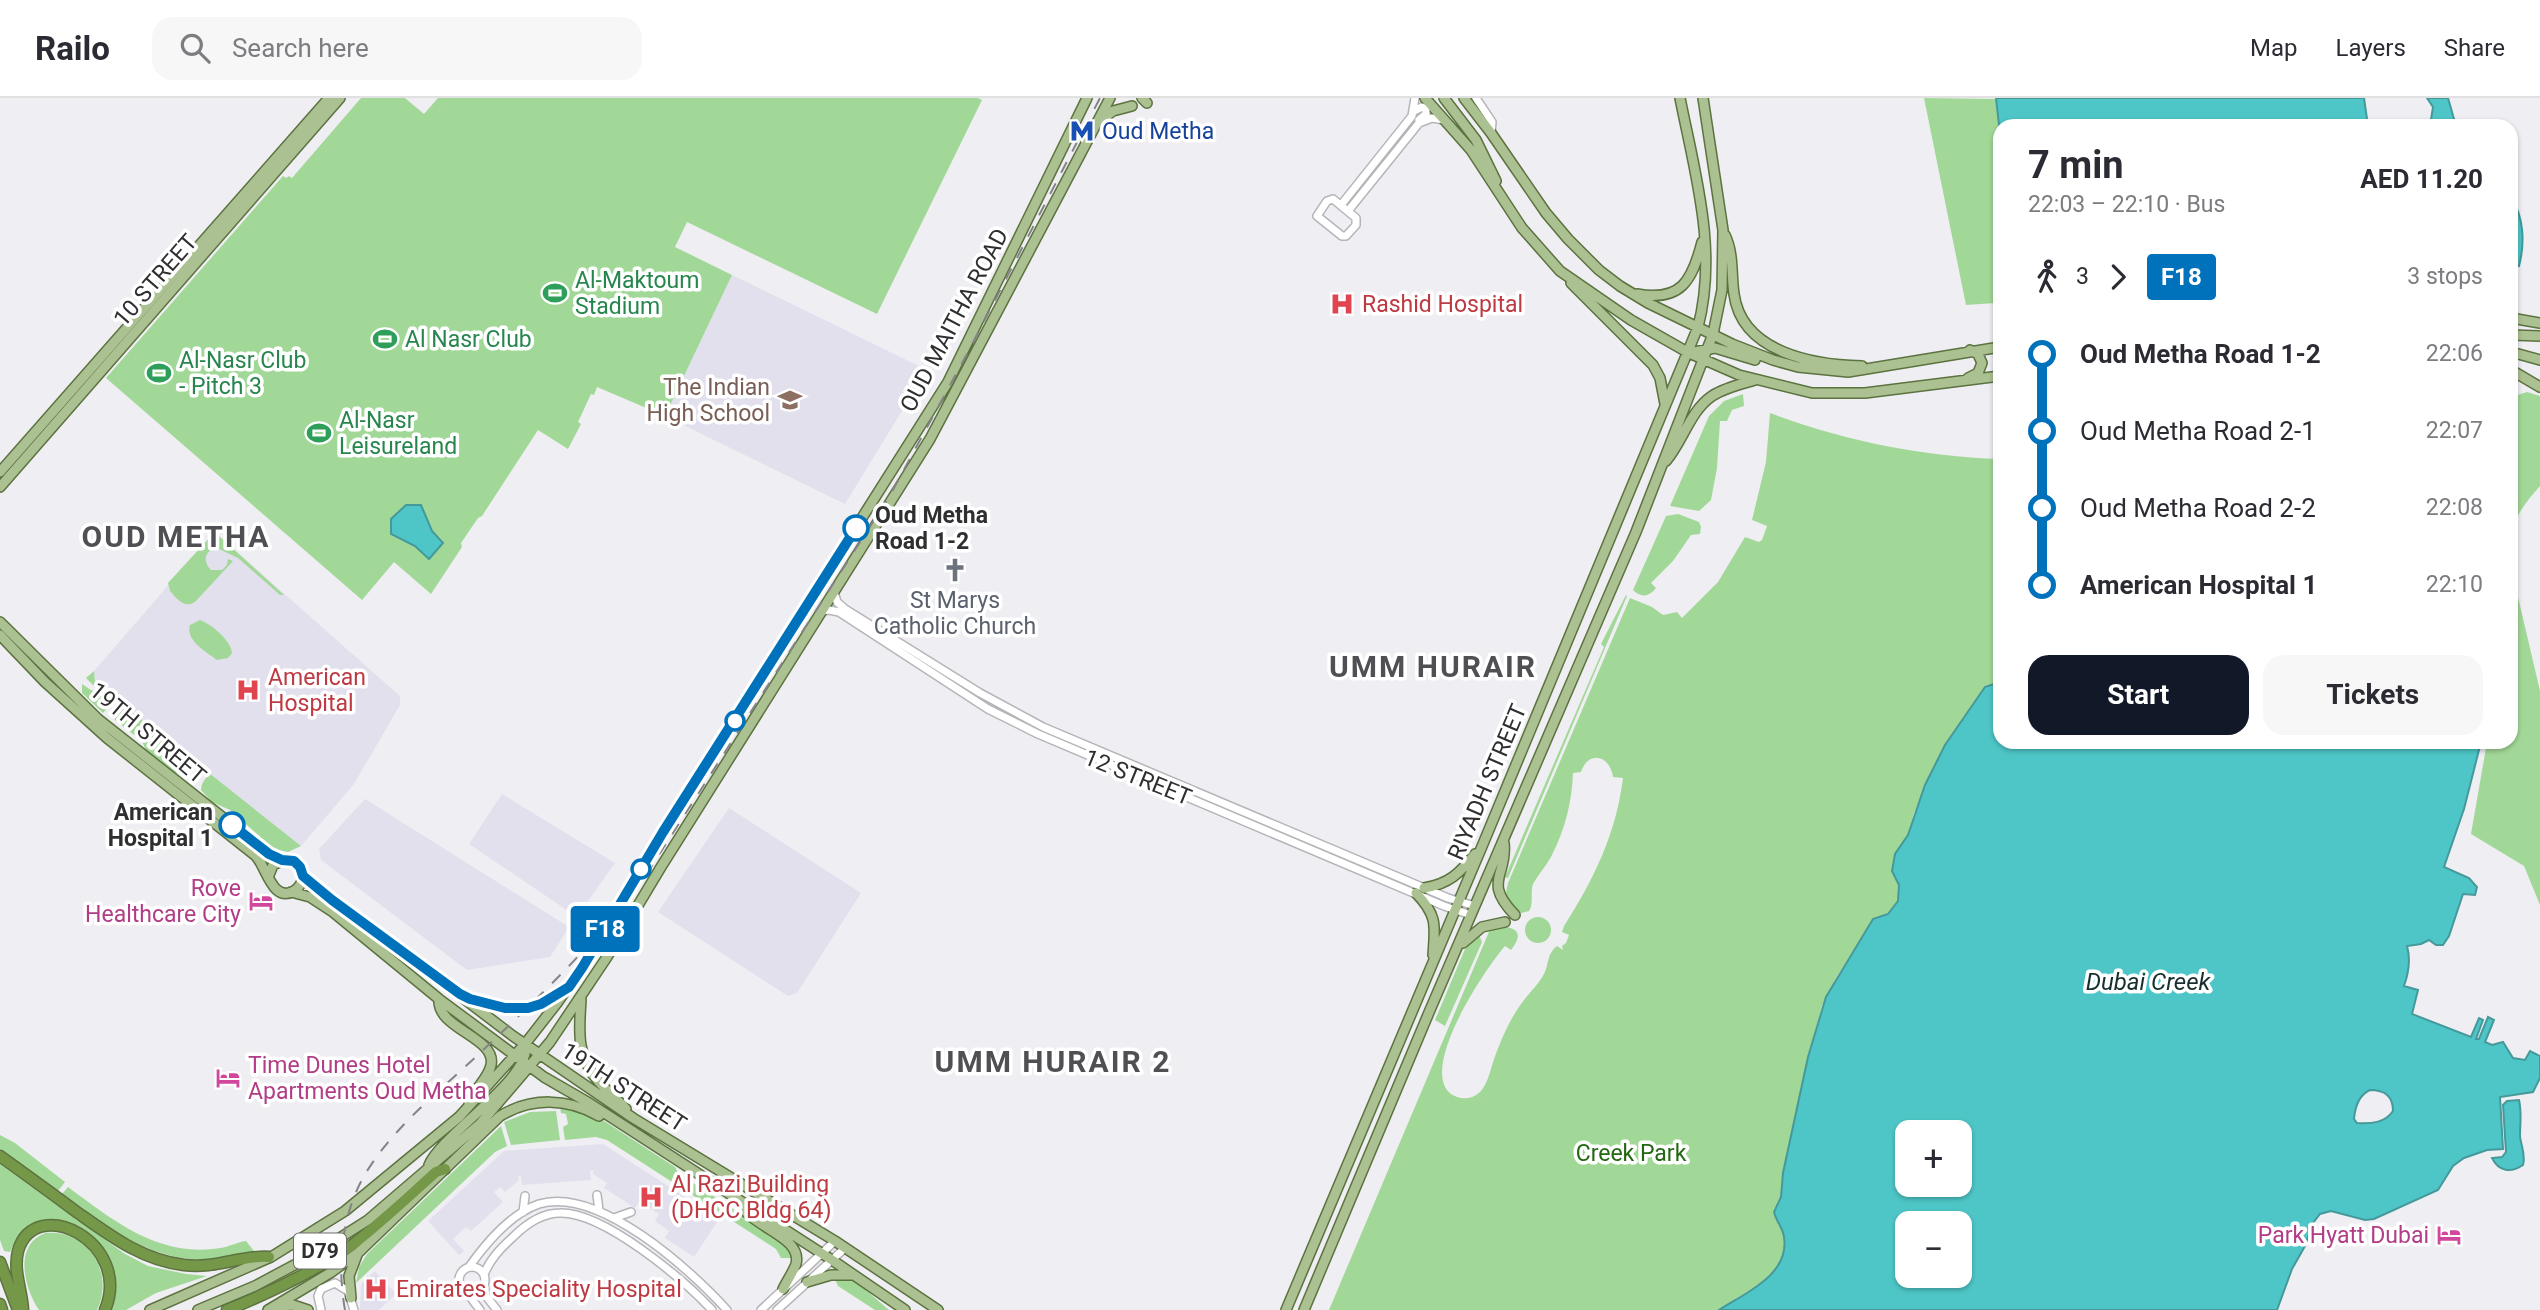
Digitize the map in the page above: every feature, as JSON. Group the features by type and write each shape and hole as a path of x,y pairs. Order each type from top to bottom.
{"highway":[{"path":"0,1156 110,1235 145,1255 194,1266 224,1265 256,1257 269,1258"},
{"path":"227,1310 285,1284 347,1248 436,1172 445,1169"},
{"path":"20,1310 16,1266 19,1249 29,1234 52,1226 78,1233 94,1245 102,1256 110,1282 110,1296 105,1310"},
{"path":"0,1262 20,1310"},
{"path":"0,1304 2,1310"}],"main road":[{"name":"10 STREET","path":"0,472 329,98"},
{"name":"10 STREET","path":"0,487 340,98"},
{"path":"1077,98 1078,117"},
{"name":"OUD MAITHA ROAD","path":"198,1310 255,1286 337,1241 368,1220 488,1115 522,1061 525,1044 569,987 663,832 948,382 1087,98"},
{"name":"OUD MAITHA ROAD","path":"150,1310 269,1258 345,1210 522,1061 540,1054 582,997 939,424 1110,98"},
{"path":"1425,98 1471,150 1528,236 1653,365 1660,378 1666,405"},
{"path":"1444,98 1476,141 1502,196"},
{"path":"1464,98 1557,227 1599,270 1627,291 1698,327 1760,356 1798,368"},
{"name":"RIYADH STREET","path":"1286,1310 1698,327 1705,288 1705,231 1680,98"},
{"name":"RIYADH STREET","path":"1304,1310 1636,532 1713,334 1722,290 1723,230 1703,98"},
{"path":"1096,126 1113,111 1132,106"},
{"path":"1723,230 1730,248 1736,305 1756,336 1785,353 1804,359 1829,364 1881,367"},
{"path":"1627,291 1647,296 1677,292 1685,285 1696,267 1705,231"},
{"path":"1560,271 1631,320 1689,353 1755,380 1812,393 1839,394 1993,377"},
{"path":"1701,314 1708,321 1717,320"},
{"path":"2518,319 2540,323"},
{"path":"2518,335 2540,336"},
{"path":"1689,353 1708,348 1729,351 1770,365 1848,372 1993,347"},
{"path":"1967,379 1978,373 1982,363 1978,354 1969,350"},
{"path":"2518,354 2540,360"},
{"path":"1682,367 1692,364 1699,372"},
{"path":"2518,374 2540,387"},
{"path":"1661,464 1678,445 1704,403 1721,391 1755,380"},
{"name":"19TH STREET","path":"0,622 57,681 120,738 258,846 282,860"},
{"name":"19TH STREET","path":"0,635 72,708 119,749 256,856 269,875"},
{"path":"1503,840 1504,854 1497,878 1498,888 1503,902 1515,915"},
{"path":"1432,962 1435,932 1433,917 1420,891 1456,877 1483,844"},
{"path":"282,860 294,861 303,876 300,886 291,892 274,888 269,875 273,865 282,860"},
{"name":"19TH STREET","path":"303,876 525,1044 634,1118 835,1241 938,1310"},
{"name":"19TH STREET","path":"291,892 317,901 439,999 522,1061 832,1260 905,1310"},
{"path":"1470,900 1473,911 1463,914 1457,905 1470,900"},
{"path":"1453,956 1477,930 1505,922"},
{"path":"460,994 487,1004 516,1009 541,1004 569,987"},
{"path":"582,997 578,1033 585,1061 598,1082 634,1118"},
{"path":"439,999 438,1005 443,1014 485,1047 491,1057 490,1070 472,1094 469,1107"},
{"path":"271,1308 358,1253 492,1122 519,1107 540,1102 569,1104 614,1120"},
{"path":"738,1200 750,1217 787,1240 794,1248 795,1265 783,1289"},
{"path":"351,1298 349,1276 358,1253"},
{"path":"807,1282 831,1275 855,1275"},
{"path":"271,1308 293,1305 308,1310"}],"street":[{"path":"1345,208 1414,111 1416,98"},
{"path":"1476,98 1492,122 1491,133"},
{"path":"1414,111 1422,107 1427,112 1416,123 1416,127"},
{"path":"1345,208 1416,127 1428,118 1445,121"},
{"path":"1329,200 1335,200 1345,208 1355,216 1357,222 1344,237 1318,218 1318,212 1329,200"},
{"name":"12 STREET","path":"834,592 837,602 845,609 1006,708 1043,727 1136,771 1457,905"},
{"name":"12 STREET","path":"822,611 839,612 1001,716 1056,743 1136,771"},
{"path":"597,1195 599,1210"},
{"path":"523,1212 525,1196"},
{"path":"480,1310 461,1286 459,1278 464,1270 488,1243 523,1212 539,1205 560,1201 585,1205 614,1218 677,1262 727,1310"},
{"path":"614,1218 631,1212"},
{"path":"497,1310 486,1296 484,1284 484,1275 494,1256 530,1223 549,1214 570,1214 593,1220 636,1247 681,1280 712,1310"},
{"path":"761,1310 835,1241"},
{"path":"636,1247 643,1247 671,1265 677,1262"},
{"path":"777,1310 845,1248"},
{"path":"469,1267 480,1269 484,1275"},
{"path":"321,1310 317,1296 321,1289 335,1283 343,1286 351,1298 354,1310"},
{"path":"466,1290 476,1292 484,1284"}],"shaded area":[{"name":"The Indian High School","path":"732,275 927,370 845,504 665,416"},
{"name":"American Hospital","path":"211,536 219,536 400,696 400,705 354,784 301,846 95,683 94,671"},
{"path":"502,794 615,863 577,917 469,844"},
{"path":"365,799 569,927 550,957 467,970 321,860 319,849"},
{"path":"729,808 861,893 797,993 788,996 658,912"},
{"name":"Al Razi Building (DHCC Bldg 64)","path":"603,1144 719,1219 694,1257 665,1238 669,1231 655,1221 659,1214 639,1201 635,1208 604,1188 607,1183 593,1174 593,1170 590,1171 591,1180 522,1185 521,1176 518,1176 519,1180 505,1192 500,1187 494,1192 503,1202 471,1231 466,1227 453,1239 464,1251 459,1255 428,1221 504,1151"},
{"name":"Emirates Speciality Hospital","path":"375,1271 396,1294 379,1310 360,1310 361,1284"}],"green space":[{"name":"Al Nasr Club","path":"361,98 405,98 424,114 438,98 982,100 877,314 687,222 675,247 732,275 665,416 597,387 594,395 591,394 578,422 581,424 568,449 538,430 482,516 461,543 462,547 431,594 394,562 362,600 106,378 283,176 292,178"},
{"path":"1924,98 1996,99 1998,119 1993,119 1993,303 1966,305"},
{"path":"2527,392 2540,396 2540,486 2518,515 2518,395"},
{"path":"1743,394 1744,406 1732,410 1727,421 1720,421 1717,468 1711,500 1699,511 1670,506 1709,416 1724,401"},
{"name":"Creek Park","path":"1770,413 1826,432 1912,451 1993,459 1993,684 1985,687 1945,745 1914,813 1908,835 1895,854 1892,871 1899,885 1898,901 1888,914 1873,919 1822,1006 1803,1078 1783,1173 1781,1197 1775,1210 1785,1241 1782,1260 1770,1277 1719,1310 1329,1310 1491,927 1510,928 1518,937 1511,950 1505,946 1484,975 1458,1018 1449,1042 1443,1063 1443,1081 1451,1094 1458,1097 1473,1097 1482,1089 1512,1018 1542,978 1554,949 1557,946 1563,950 1562,946 1566,943 1569,935 1562,932 1564,926 1602,855 1620,799 1623,778 1613,777 1608,764 1603,760 1593,758 1584,765 1581,772 1573,773 1564,826 1551,857 1533,884 1529,911 1521,913 1515,910 1505,897 1508,883 1630,598 1663,615 1677,612 1682,618 1718,582 1745,537 1759,542 1762,540 1767,526 1752,520 1766,462"},
{"path":"1678,514 1699,522 1700,534 1691,535 1673,561 1651,583 1656,588 1653,591 1648,595 1639,594 1633,590 1666,516"},
{"path":"211,536 219,536 284,595 280,595 238,558 217,548 206,556 206,563 211,570 222,570 228,559 233,561 195,602 185,604 178,600 170,591 168,583"},
{"path":"1626,595 1508,878 1505,877 1604,647 1601,644"},
{"path":"2518,597 2540,691 2540,905 2524,866 2471,834 2486,749 2518,749"},
{"path":"200,620 215,629 228,643 232,653 228,658 217,660 193,641 190,625"},
{"path":"94,671 95,683 115,699 103,713 82,693 82,684 100,692 86,678"},
{"path":"119,702 192,760 183,771 175,773 147,753 142,741 115,720 113,712"},
{"path":"209,773 301,846 288,852 274,849 230,810 212,802 201,790"},
{"path":"1538,917 1547,921 1551,930 1547,939 1538,943 1529,939 1525,930 1529,921"},
{"path":"1477,936 1482,942 1445,1026 1435,1020 1465,949"},
{"path":"560,1107 601,1119 675,1167 679,1174 779,1238 790,1251 792,1258 781,1258 776,1249 607,1140 596,1137 565,1140 563,1127 568,1124 566,1114 561,1113"},
{"path":"556,1111 560,1140 511,1145 504,1122 530,1112"},
{"path":"501,1126 507,1146 495,1152 356,1283 359,1267 367,1254"},
{"path":"0,1135 15,1143 65,1182 58,1191 0,1149"},
{"path":"0,1164 125,1254 148,1266 207,1276 156,1293 126,1310 111,1310 116,1287 112,1265 100,1245 83,1230 64,1222 44,1222 25,1231 10,1252 4,1251 0,1240"},
{"path":"68,1187 120,1224 157,1242 198,1250 246,1241 254,1251 204,1260 159,1253 119,1234 81,1208 62,1194"},
{"path":"46,1233 74,1238 94,1256 103,1282 97,1310 39,1310 26,1279 25,1256 36,1239"},
{"path":"834,1277 854,1280 889,1310 875,1310 838,1286"}],"water":[{"path":"1996,98 2364,98 2367,119 1998,119"},
{"path":"2427,98 2448,98 2454,119 2431,119 2433,107"},
{"path":"2518,211 2522,230 2518,266"},
{"path":"406,505 421,505 432,531 443,543 429,559 415,546 391,534 391,519"},
{"name":"Dubai Creek","path":"1993,684 1993,749 2479,749 2464,809 2444,867 2469,878 2477,887 2475,895 2463,894 2449,936 2443,945 2436,945 2429,940 2407,946 2409,966 2404,986 2418,990 2412,1014 2471,1037 2479,1018 2483,1020 2476,1039 2479,1039 2488,1017 2494,1020 2485,1042 2492,1045 2503,1042 2513,1058 2525,1060 2530,1051 2540,1056 2540,1078 2533,1092 2500,1097 2503,1149 2487,1150 2464,1158 2453,1166 2438,1190 2374,1219 2365,1220 2331,1211 2320,1214 2313,1223 2305,1246 2292,1269 2277,1310 1719,1310 1764,1281 1780,1262 1784,1237 1774,1212 1781,1197 1783,1173 1808,1057 1826,997 1873,919 1888,914 1898,901 1899,885 1892,871 1895,854 1908,835 1925,785 1945,745 1985,687","holes":["2370,1090 2387,1095 2392,1101 2393,1111 2386,1118 2377,1122 2357,1123 2354,1119 2363,1095"]},
{"path":"2519,1100 2524,1161 2519,1168 2506,1170 2498,1166 2492,1158 2502,1157 2506,1152 2503,1105 2507,1101"}],"railway":[{"path":"345,1310 341,1276 343,1242 350,1208 364,1176 403,1126 566,969 644,878 889,497 967,354 1100,98"}],"bus line":[{"name":"F18","path":"232,825 269,854 282,860 294,861 302,870 303,876 332,900 460,994 505,1008 528,1008 541,1004 569,987 582,968 663,832 856,528"}],"place":[{"name":"Oud Metha","path":"1082,131"},
{"name":"Al-Maktoum Stadium","path":"555,293"},
{"name":"Rashid Hospital","path":"1342,304"},
{"name":"Al Nasr Club","path":"385,339"},
{"name":"Al-Nasr Club - Pitch 3","path":"159,373"},
{"name":"The Indian High School","path":"790,400"},
{"name":"Al-Nasr Leisureland","path":"319,433"},
{"name":"Oud Metha Road 1-2","path":"856,528"},
{"name":"St Marys Catholic Church","path":"955,570"},
{"name":"American Hospital","path":"248,690"},
{"name":"American Hospital 1","path":"232,825"},
{"name":"Rove Healthcare City","path":"261,901"},
{"name":"Time Dunes Hotel Apartments Oud Metha","path":"228,1078"},
{"name":"Al Razi Building (DHCC Bldg 64)","path":"651,1197"},
{"name":"Park Hyatt Dubai","path":"2449,1235"},
{"name":"Emirates Speciality Hospital","path":"376,1289"}],"district":[{"name":"OUD METHA","path":"176,537"},
{"name":"UMM HURAIR","path":"1433,667"},
{"name":"UMM HURAIR 2","path":"1053,1062"}]}
